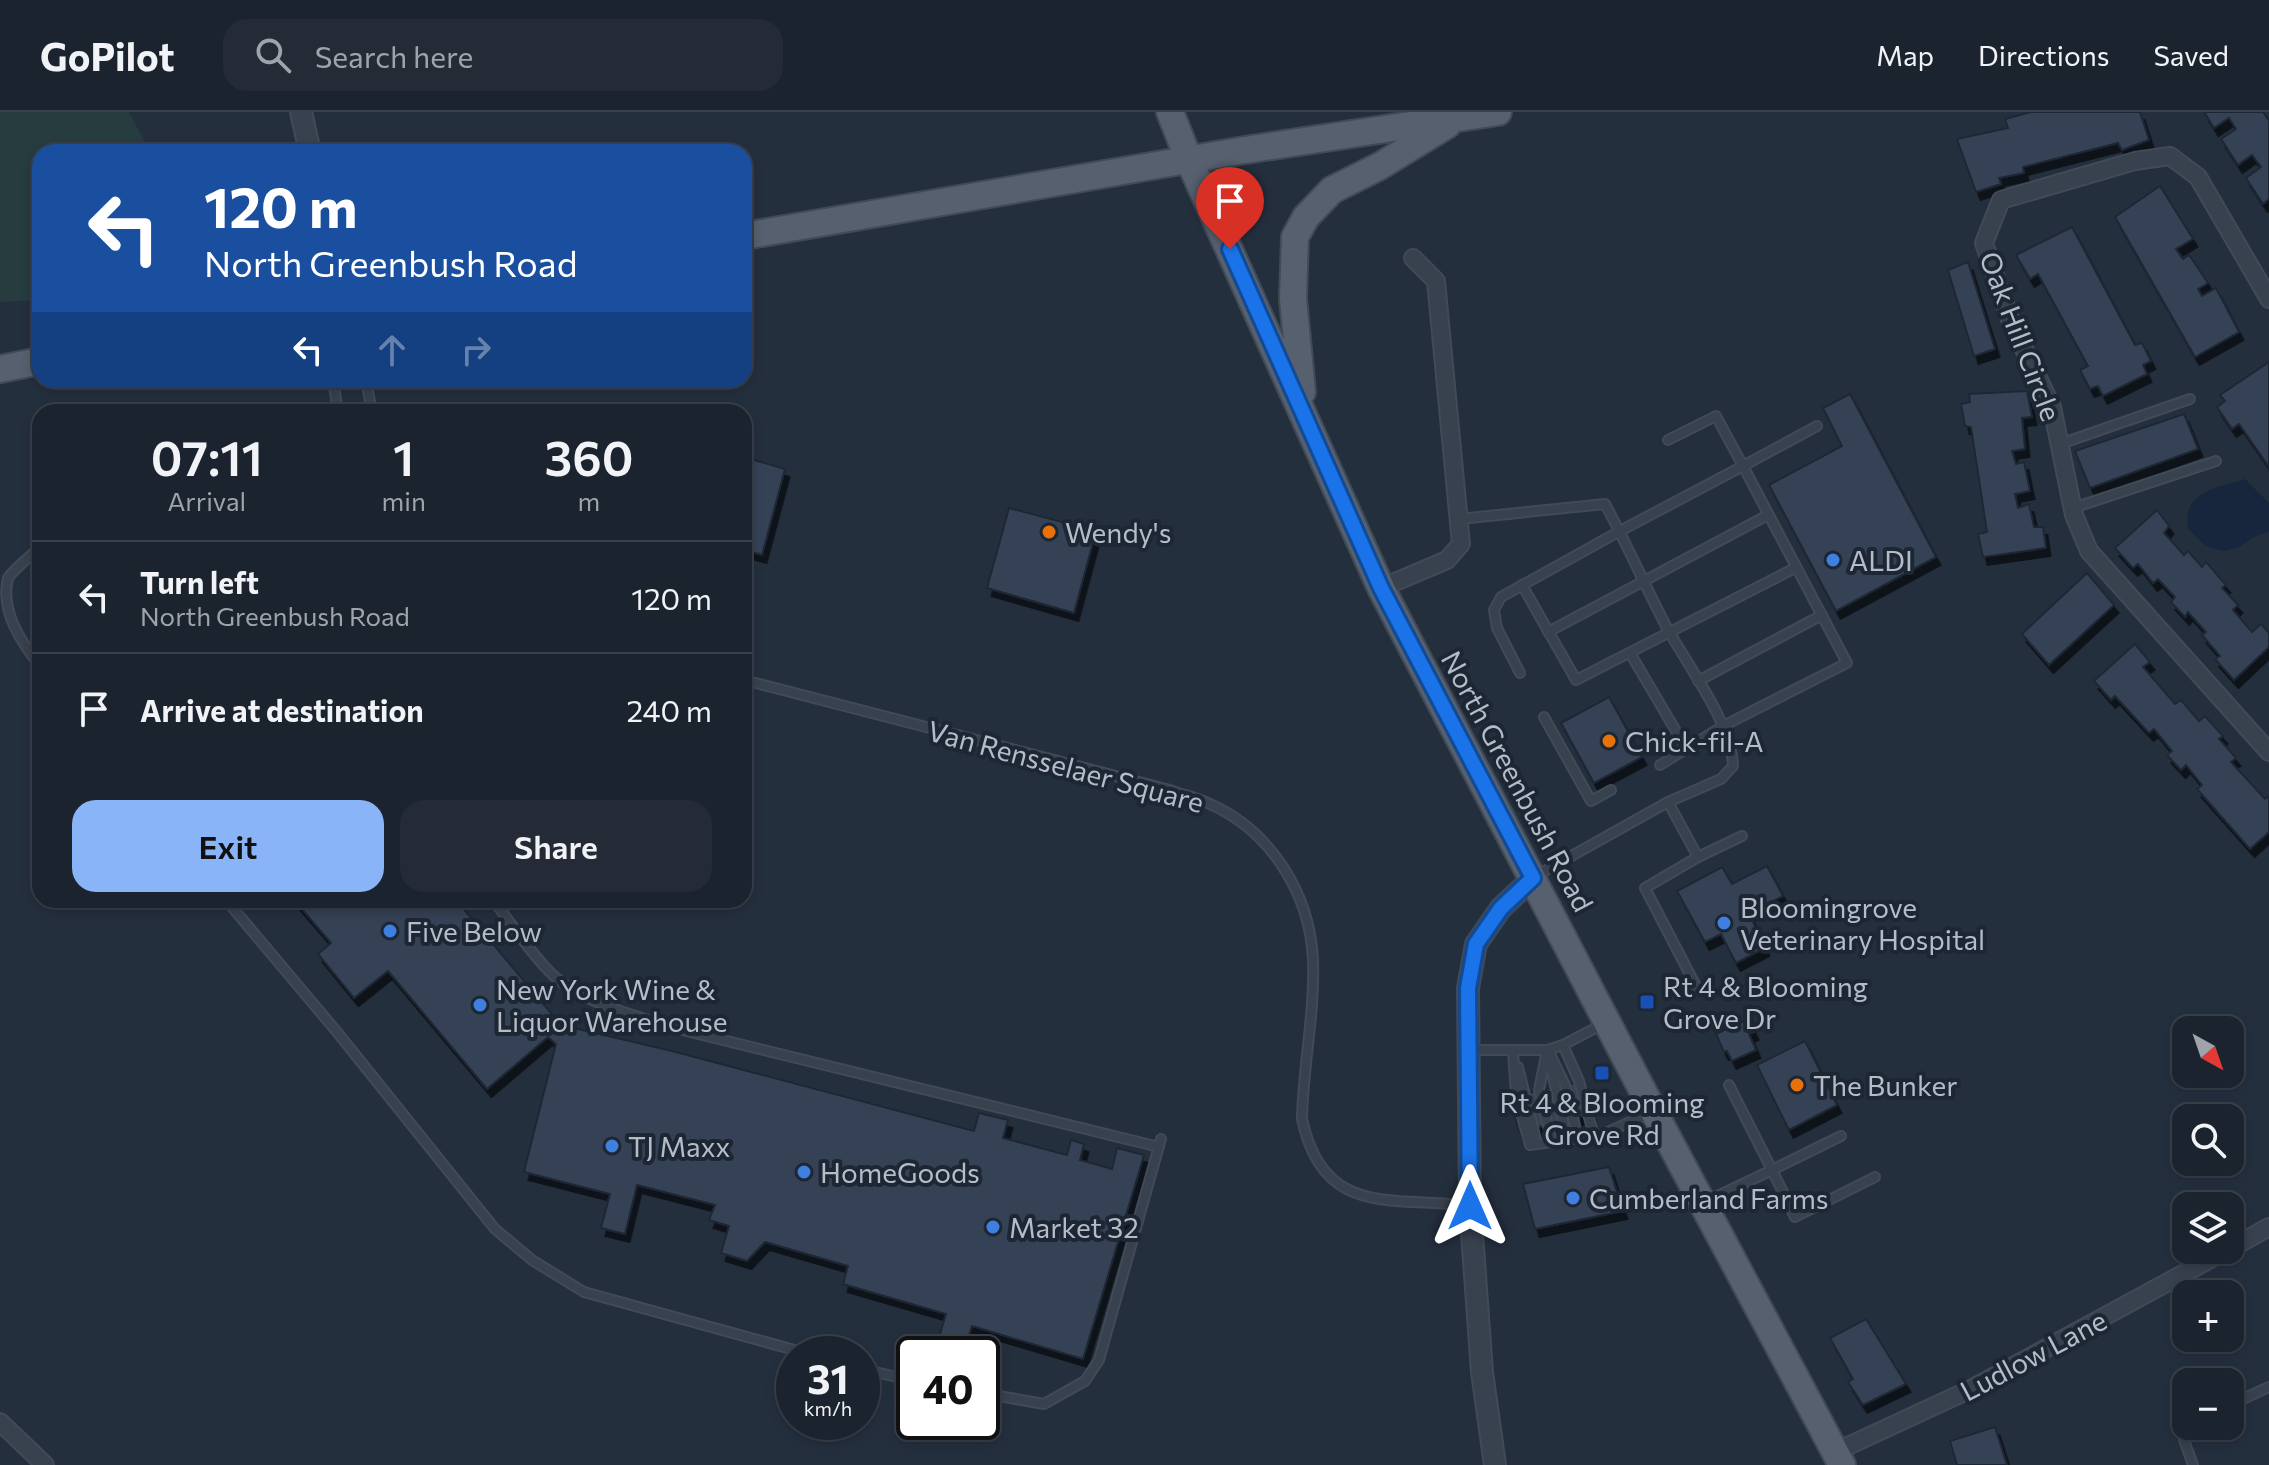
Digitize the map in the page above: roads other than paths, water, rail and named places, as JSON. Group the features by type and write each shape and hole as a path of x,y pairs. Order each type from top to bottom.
{"main road":[{"name":"North Greenbush Road","path":"1170,112 1381,588 1839,1459"},
{"path":"755,234 1189,160 1498,112"},
{"path":"1305,420 1293,299 1295,237 1306,217 1332,190 1380,166 1458,118"},
{"path":"0,369 32,363"}],"street":[{"path":"301,112 308,144"},
{"name":"Oak Hill Circle","path":"2269,299 2198,177 2170,156 2135,161 2001,200 1984,243 2011,322 2052,407 2073,508 2089,551 2269,752"},
{"path":"1381,588 1447,560 1461,544 1436,281 1413,258"},
{"path":"1495,1465 1482,1372 1470,1206 1468,988 1476,944 1501,908 1533,878"},
{"name":"Ludlow Lane","path":"2244,1241 2269,1227"},
{"name":"Ludlow Lane","path":"1839,1459 2201,1264"},
{"path":"0,1422 45,1465"}],"lane":[{"path":"2060,444 2190,399"},
{"path":"1660,765 1723,726 1847,663 1716,416 1668,440"},
{"path":"1520,673 1502,640 1494,610 1501,597 1817,426"},
{"path":"2073,508 2216,461"},
{"path":"1459,519 1605,504 1669,631 1723,726 1733,752 1733,766 1721,779 1668,802 1533,878"},
{"path":"1548,632 1768,515"},
{"path":"32,555 9,577 2,590 1,609 11,632 32,657"},
{"path":"1522,585 1576,680 1795,568"},
{"path":"1698,681 1822,615"},
{"path":"1630,653 1686,748"},
{"name":"Van Rensselaer Square","path":"752,682 1170,790 1209,803 1235,817 1259,836 1293,882 1310,932 1312,986 1302,1119 1306,1140 1316,1161 1329,1178 1346,1190 1367,1197 1470,1206"},
{"path":"1544,717 1591,801 1611,790"},
{"path":"1668,802 1698,857"},
{"path":"1698,990 1645,888 1742,836"},
{"path":"233,908 495,1229 532,1260 584,1292 776,1345"},
{"path":"499,908 554,976 607,1006 674,1028 1160,1143 1099,1360 1085,1381 1044,1404 1000,1396"},
{"path":"1469,1050 1547,1050 1607,1022"},
{"path":"1563,1045 1579,1081 1594,1136"},
{"path":"1547,1050 1565,1085 1578,1138"},
{"path":"1547,1050 1567,1139"},
{"path":"1547,1050 1539,1090 1552,1142"},
{"path":"1513,1051 1516,1095 1530,1145 1594,1136 1654,1112"},
{"path":"1729,1085 1795,1217 1875,1177"},
{"path":"1702,1203 1841,1136"},
{"path":"2244,1399 2269,1387"},
{"path":"2184,1440 2193,1465"}],"water":[{"path":"2245,479 2269,503 2269,531 2239,547 2223,551 2206,546 2188,529 2190,506 2203,493"}],"place":[{"name":"Wendy's","path":"1049,532"},
{"name":"ALDI","path":"1833,560"},
{"name":"Chick-fil-A","path":"1609,741"},
{"name":"Bloomingrove Veterinary Hospital","path":"1724,923"},
{"name":"Five Below","path":"390,931"},
{"name":"Rt 4 & Blooming Grove Dr","path":"1647,1002"},
{"name":"New York Wine & Liquor Warehouse","path":"480,1005"},
{"name":"Rt 4 & Blooming Grove Rd","path":"1602,1073"},
{"name":"The Bunker","path":"1797,1085"},
{"name":"TJ Maxx","path":"612,1146"},
{"name":"HomeGoods","path":"804,1172"},
{"name":"Cumberland Farms","path":"1573,1198"},
{"name":"Market 32","path":"993,1227"}]}
